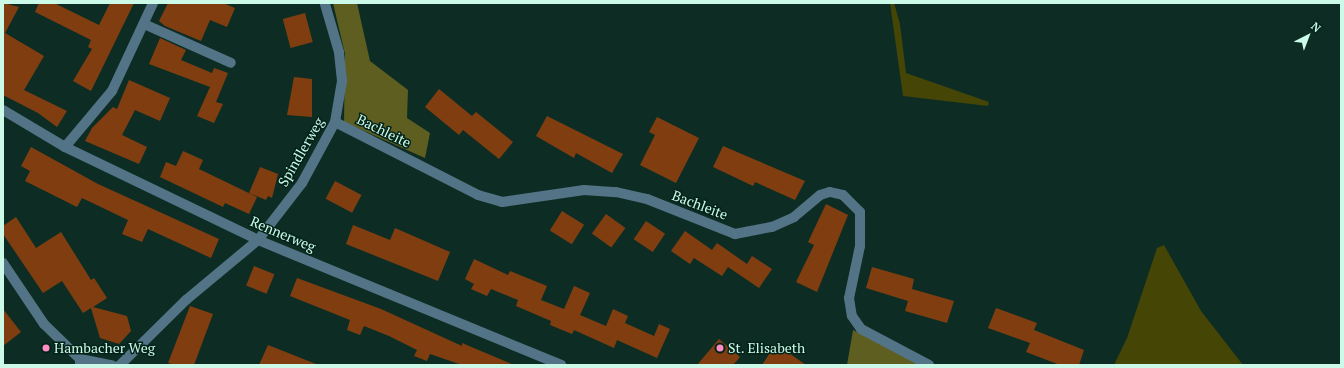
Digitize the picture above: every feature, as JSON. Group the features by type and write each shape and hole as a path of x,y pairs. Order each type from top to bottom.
{"street":[{"path":"65,147 112,91 153,3"},
{"name":"Spindlerweg","path":"120,365 186,300 258,240 302,183 335,122 341,65 325,4"},
{"path":"144,24 231,63"},
{"name":"Rennerweg","path":"3,110 65,147 258,240 562,365"},
{"name":"Bachleite","path":"335,122 478,195 502,202 584,190 616,192 647,199 735,234 772,227 786,220 820,195 830,192 843,195 860,212 860,246 848,298 852,316 861,329 929,365"},
{"path":"3,263 44,324 80,362 112,365"}],"shaded area":[{"path":"333,3 357,3 370,61 408,90 407,118 430,133 425,158 344,122 345,54"},
{"path":"890,3 894,3 900,24 906,73 989,102 988,106 903,96"},
{"path":"1164,245 1201,311 1243,365 1114,365 1127,338 1157,248"},
{"path":"853,330 921,365 847,365"}],"building":[{"path":"3,3 19,7 5,33 44,56 24,90 67,111 57,127 38,113 3,95"},
{"path":"39,3 54,3 99,25 110,3 134,3 91,91 73,81 92,49 88,47 91,40 35,12"},
{"path":"168,3 223,3 235,8 227,27 210,20 201,41 165,26 159,21"},
{"path":"305,13 313,42 291,48 283,19"},
{"path":"160,38 186,50 181,60 212,73 214,68 228,73 216,102 223,104 214,123 197,116 210,87 149,64"},
{"path":"294,77 312,79 312,117 287,115"},
{"path":"129,80 170,98 160,121 135,110 122,135 147,147 139,164 85,141 92,128 113,107 117,109"},
{"path":"439,89 472,116 476,112 513,142 499,159 463,130 459,135 425,107"},
{"path":"547,116 623,154 612,173 576,153 574,158 536,136"},
{"path":"657,117 699,138 676,183 640,165 655,135 649,132"},
{"path":"723,146 805,181 795,200 755,182 753,186 713,167"},
{"path":"31,147 98,184 219,239 211,258 148,229 142,242 122,234 128,220 82,198 77,207 25,181 30,171 21,166"},
{"path":"183,151 203,160 199,169 257,197 249,214 225,203 223,207 160,177 166,162 176,166"},
{"path":"260,167 278,174 272,198 268,196 266,200 249,193"},
{"path":"335,181 361,195 352,213 326,199"},
{"path":"826,204 848,215 817,292 796,282 814,245 808,242"},
{"path":"562,211 584,225 572,244 550,231"},
{"path":"606,214 625,228 611,248 592,233"},
{"path":"16,217 36,248 61,232 91,280 94,278 107,298 93,307 127,316 131,331 119,344 100,338 91,308 83,313 62,281 43,293 3,234 3,226"},
{"path":"646,221 665,234 653,252 634,239"},
{"path":"353,225 390,240 395,228 450,252 438,281 346,244"},
{"path":"685,231 712,250 717,243 747,264 752,256 772,269 759,288 728,267 722,276 694,258 690,264 671,251"},
{"path":"474,259 508,275 510,271 547,286 541,300 564,309 574,286 590,293 580,315 606,326 613,309 628,316 625,323 654,336 659,324 670,329 657,358 617,340 614,348 574,330 572,334 550,325 551,321 516,306 518,300 491,289 487,296 471,289 474,284 465,279"},
{"path":"254,266 274,274 267,294 246,285"},
{"path":"872,267 914,279 912,289 954,301 947,323 905,311 908,301 866,288"},
{"path":"297,278 381,309 462,346 462,343 514,365 462,365 430,354 427,361 414,356 417,350 389,336 364,326 360,335 347,330 350,320 290,296"},
{"path":"190,306 213,314 194,365 175,365 168,363"},
{"path":"996,308 1037,323 1034,330 1084,350 1079,365 1060,365 1026,352 1030,343 988,328"},
{"path":"3,309 21,332 3,346"},
{"name":"St. Elisabeth","path":"719,339 740,357 733,365 697,365"},
{"path":"776,344 806,365 762,365"},
{"path":"268,345 316,364 316,365 259,365"}],"place":[{"name":"Hambacher Weg","path":"46,348"},
{"name":"St. Elisabeth","path":"720,348"}]}
